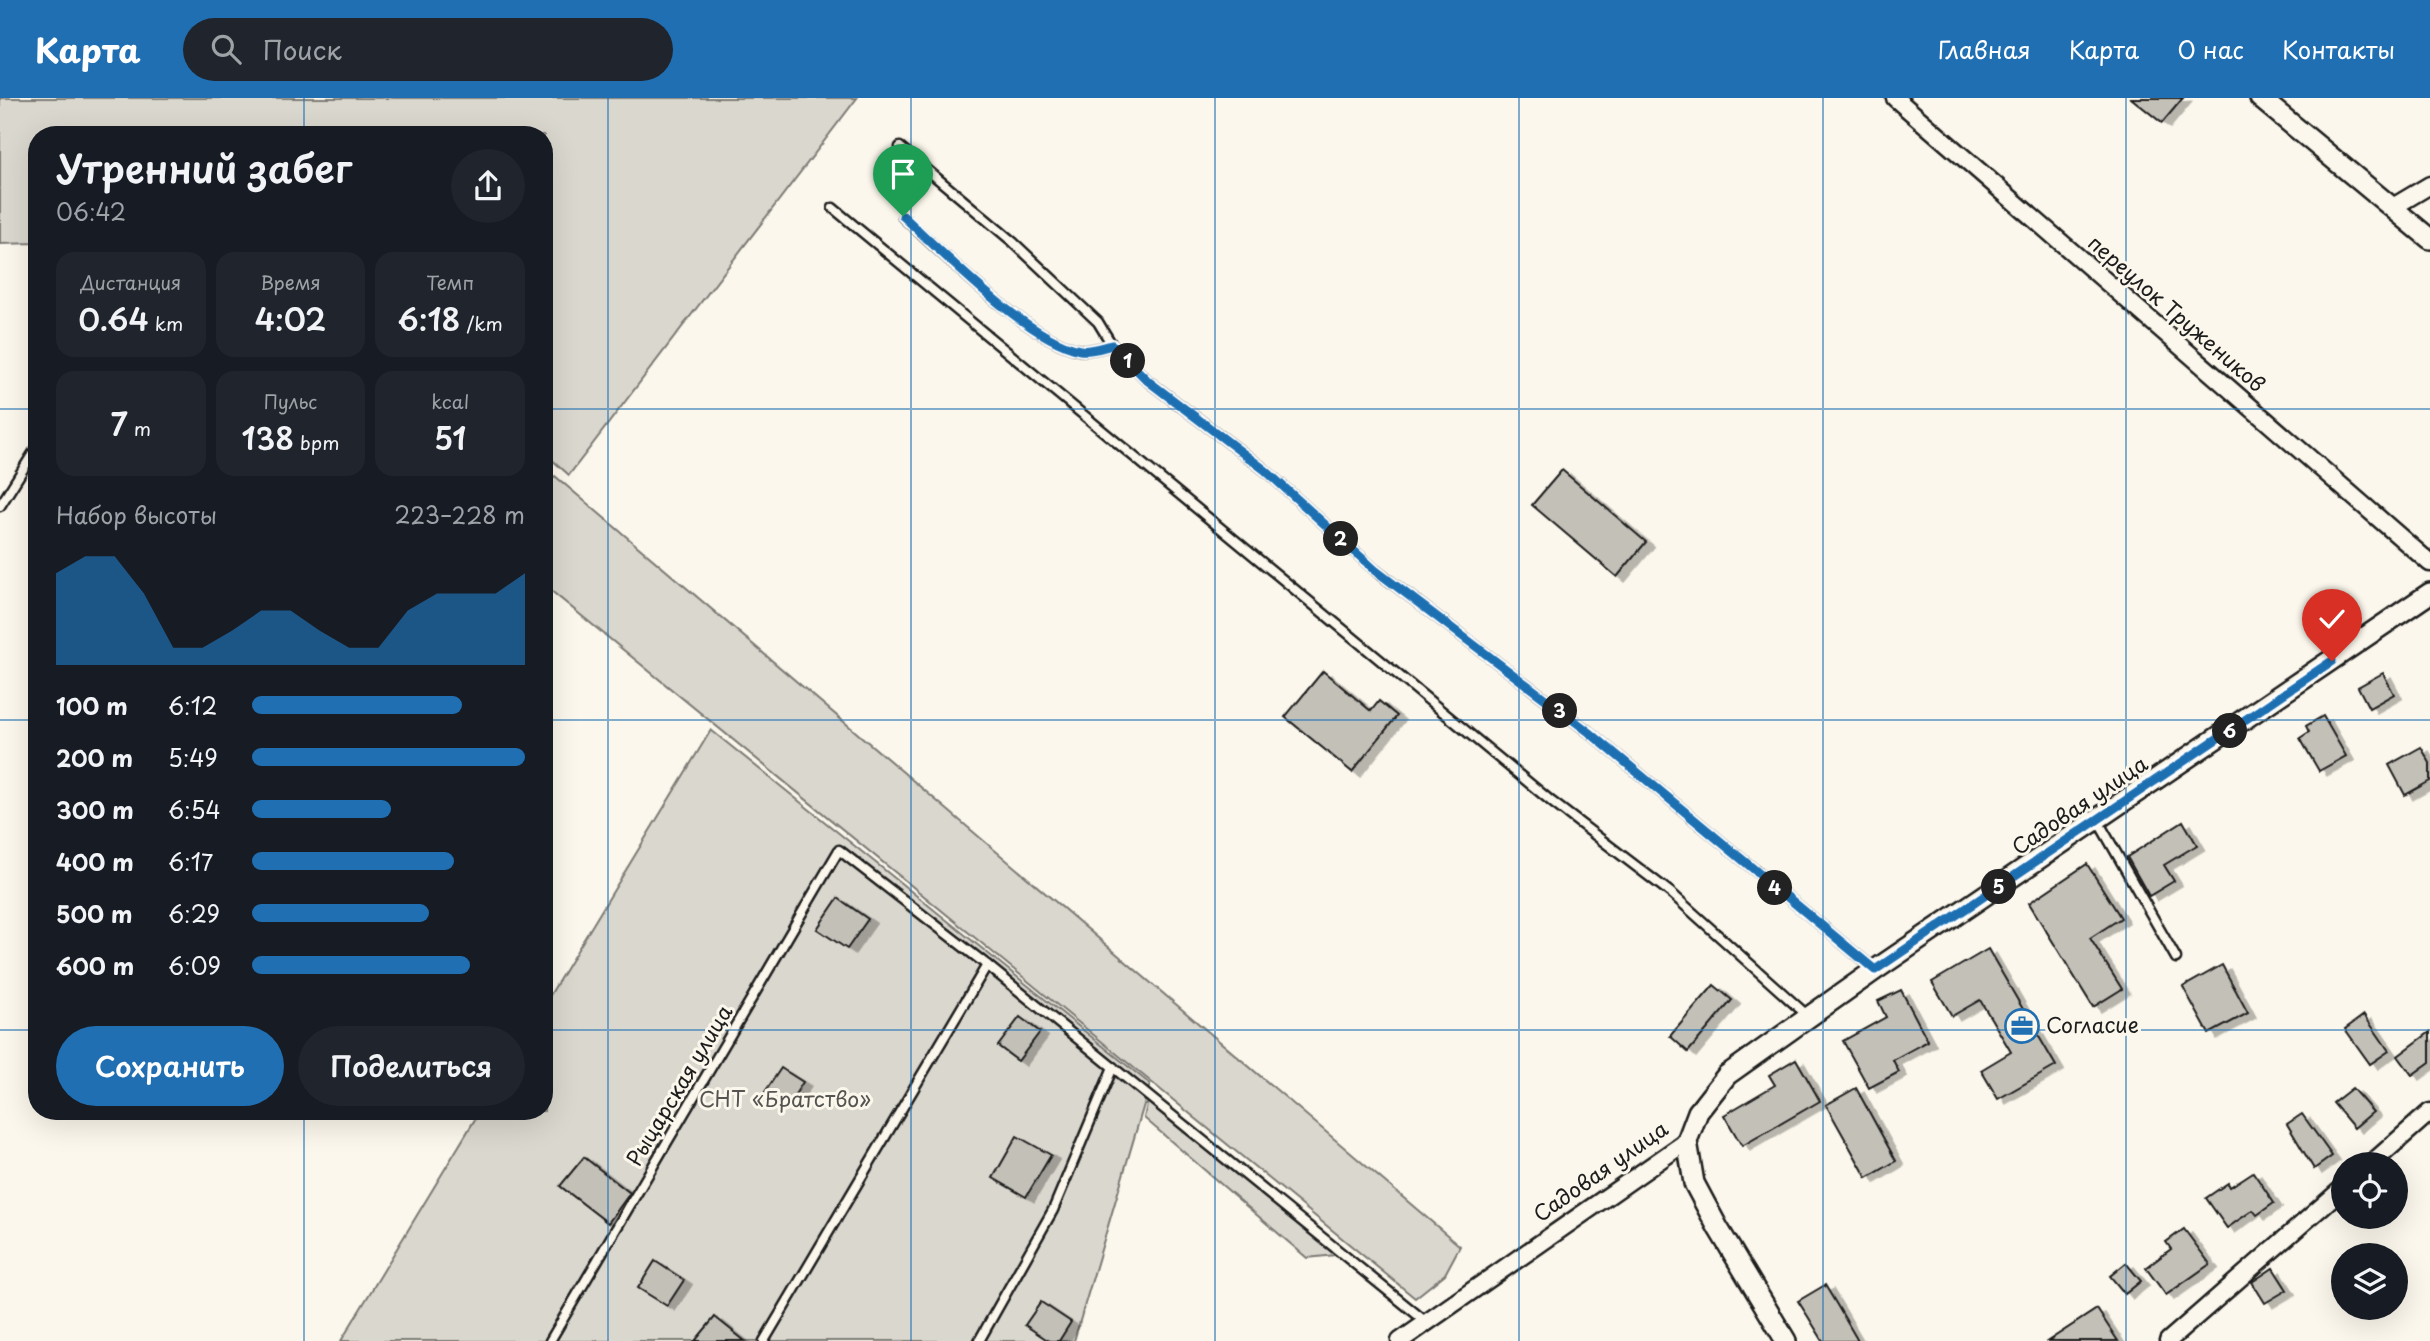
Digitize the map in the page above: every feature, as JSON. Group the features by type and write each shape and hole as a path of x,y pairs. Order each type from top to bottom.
{"street":[{"name":"переулок Тружеников","path":"1895,98 2430,563"},
{"path":"2260,98 2430,239"},
{"path":"2393,207 2430,185"},
{"name":"Садовая улица","path":"1399,1341 1687,1142 1698,1112 1727,1076 1875,970 2430,593"},
{"path":"2385,1152 2430,1112"},
{"path":"1687,1142 1694,1183 1786,1341"},
{"path":"2168,1341 2331,1198"}],"lane":[{"path":"900,148 1013,242 1098,322 1112,345 1148,381 1265,470 1375,570 1589,732 1875,970"},
{"path":"833,208 1552,802 1671,893 1809,1017"},
{"path":"903,216 985,291 1051,340 1083,351 1112,345"},
{"path":"0,506 28,461"},
{"path":"2098,821 2176,958"},
{"name":"Рыцарская улица","path":"550,1341 839,850 987,965"},
{"path":"764,1341 987,965 1425,1321"},
{"path":"979,1341 1053,1210 1113,1067"}],"green space":[{"path":"0,98 857,98 569,475 553,461 553,126 28,126 28,243 0,244"},
{"path":"555,476 1460,1246 1445,1274 1415,1298 553,592"},
{"name":"СНТ «Братство»","path":"711,730 1150,1084 1074,1341 341,1341 475,1120 553,1120 553,990"},
{"path":"1148,1100 1336,1255 1307,1258 1144,1118"}],"building":[{"path":"2131,98 2183,98 2162,123"},
{"path":"1562,470 1646,542 1617,577 1532,505"},
{"path":"1323,671 1371,711 1379,701 1397,716 1352,772 1285,717"},
{"path":"2383,673 2394,694 2369,708 2358,687"},
{"path":"2323,716 2346,756 2319,771 2300,738 2309,732 2306,726"},
{"path":"2421,747 2430,763 2430,781 2405,795 2389,765"},
{"path":"2183,821 2197,845 2164,865 2174,881 2149,896 2127,857"},
{"path":"2087,864 2121,918 2090,938 2122,989 2093,1007 2029,903"},
{"path":"838,898 868,919 847,949 817,929"},
{"path":"1988,949 2056,1066 1998,1099 1981,1070 2011,1052 1980,1000 1952,1016 1932,982"},
{"path":"2222,965 2248,1013 2209,1034 2183,987"},
{"path":"1714,985 1732,1000 1688,1052 1670,1036"},
{"path":"1901,990 1928,1041 1893,1060 1899,1072 1869,1088 1843,1041 1886,1017 1878,1001"},
{"path":"2364,1015 2389,1051 2370,1064 2345,1029"},
{"path":"1020,1017 1040,1032 1018,1061 998,1046"},
{"path":"2430,1032 2430,1062 2412,1075 2398,1056"},
{"path":"1796,1059 1820,1101 1742,1146 1724,1115 1775,1085 1769,1075"},
{"path":"781,1068 803,1082 787,1107 765,1092"},
{"path":"1856,1088 1896,1161 1867,1178 1826,1105"},
{"path":"2352,1088 2373,1112 2354,1128 2333,1103"},
{"path":"2302,1114 2331,1157 2314,1169 2287,1124"},
{"path":"1017,1136 1051,1155 1026,1197 993,1178"},
{"path":"584,1157 630,1193 608,1223 560,1186"},
{"path":"2253,1172 2274,1203 2257,1215 2253,1210 2227,1228 2206,1198 2228,1183 2230,1187"},
{"path":"2184,1229 2210,1264 2166,1295 2146,1268 2171,1249 2166,1242"},
{"path":"655,1261 684,1280 667,1306 638,1288"},
{"path":"2126,1263 2141,1281 2125,1294 2110,1276"},
{"path":"2273,1268 2287,1290 2265,1303 2252,1282"},
{"path":"1825,1285 1858,1341 1823,1341 1798,1301"},
{"path":"1041,1302 1071,1322 1059,1341 1049,1341 1025,1325"},
{"path":"2097,1309 2118,1341 2048,1341"},
{"path":"715,1317 745,1341 695,1341"}],"place":[{"name":"Согласие","path":"2022,1026"}],"route":[{"path":"903,216 985,291 1051,340 1083,351 1112,345 1148,381 1265,470 1375,570 1589,732 1875,970 2332,661"}]}
